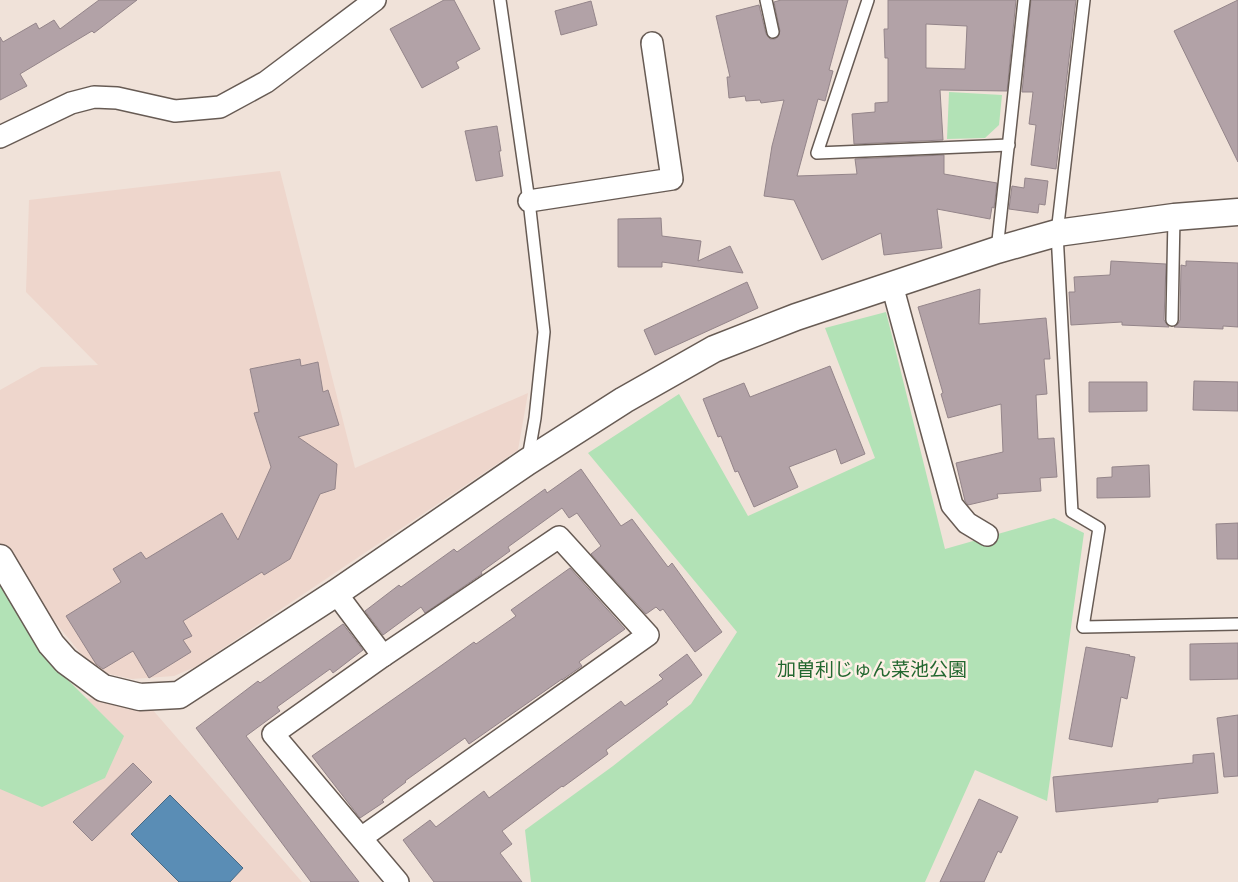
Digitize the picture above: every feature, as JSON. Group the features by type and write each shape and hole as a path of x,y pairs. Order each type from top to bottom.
{"street":[{"path":"0,136 71,103 94,97 117,98 175,111 220,107 266,82 375,0"},
{"path":"529,201 672,179 652,43"},
{"path":"0,558 51,644 66,661 103,688 140,697 179,695 336,592 527,462 624,400 714,349 796,317 997,250 1057,233 1174,217 1238,212"},
{"path":"892,285 952,505 966,523 987,535"},
{"path":"361,838 648,635 559,537 383,656 273,734 398,882"},
{"path":"336,592 383,656"}],"lane":[{"path":"500,0 529,201 544,332 535,418 527,462"},
{"path":"766,0 773,32"},
{"path":"868,0 817,153 1008,145"},
{"path":"997,250 1024,0"},
{"path":"1084,0 1057,233 1072,512 1099,528 1082,627 1238,624"},
{"path":"1172,320 1174,217"}],"shaded area":[{"path":"280,171 355,468 528,393 518,450 195,667 174,676 132,679 95,671 20,579 0,543 0,390 41,367 98,365 26,292 29,200"},
{"path":"0,673 35,696 145,701 302,882 0,882"}],"green space":[{"path":"949,92 1002,95 999,125 985,138 947,139"},
{"name":"加曽利じゅん菜池公園","path":"886,312 945,549 1054,518 1084,533 1047,801 975,770 925,882 531,882 525,830 613,766 691,704 737,632 588,453 679,394 748,516 875,458 825,328"},
{"path":"0,580 44,656 124,736 105,778 42,807 0,789"}],"water":[{"path":"170,795 243,868 230,882 179,882 131,834"}],"building":[{"path":"99,0 137,0 94,33 92,31 20,74 27,86 0,100 0,37 3,42 36,23 39,29 54,20 60,29"},
{"path":"444,0 454,0 480,49 456,62 459,68 422,88 390,29"},
{"path":"781,0 848,0 829,70 833,71 825,101 818,99 797,176 857,174 855,159 944,155 944,174 997,183 994,208 992,207 990,219 937,209 942,248 884,255 881,233 822,260 794,200 764,196 772,146 784,100 761,103 760,100 746,101 745,96 729,98 727,77 730,77 716,16 759,5 766,34 770,39 775,39 780,31 774,2"},
{"path":"888,0 1016,0 1007,91 940,90 943,140 854,144 852,114 875,112 875,103 888,102 888,58 885,58 884,29 888,29","holes":["926,24 967,26 965,69 926,68"]},
{"path":"1031,0 1076,0 1056,169 1031,165 1036,125 1029,124 1033,92 1022,92"},
{"path":"1238,0 1238,162 1174,31"},
{"path":"591,1 597,25 561,35 555,11"},
{"path":"497,126 503,176 476,181 465,131"},
{"path":"1025,178 1048,181 1045,205 1039,204 1038,213 1009,209 1012,186 1024,188"},
{"path":"661,218 662,236 701,241 698,261 730,246 743,273 662,262 662,267 618,267 618,219"},
{"path":"1111,261 1166,264 1164,320 1169,327 1122,325 1122,322 1071,325 1069,292 1075,292 1074,277 1110,275"},
{"path":"1186,261 1238,263 1238,327 1223,326 1223,329 1174,327 1180,320 1181,265 1186,266"},
{"path":"747,282 758,308 655,355 644,330"},
{"path":"980,289 979,324 1046,318 1050,359 1044,359 1047,394 1036,395 1038,439 1054,438 1057,477 1040,478 1041,491 997,494 998,498 968,505 965,501 956,463 1003,452 1001,404 948,418 941,394 943,393 918,307"},
{"path":"300,359 301,366 318,362 323,392 328,390 339,425 298,437 337,464 335,489 320,494 290,559 264,575 262,572 183,621 192,636 183,640 191,652 149,678 133,651 103,669 96,664 66,616 121,582 113,569 141,552 146,559 222,513 238,540 271,467 254,413 259,412 250,369"},
{"path":"830,366 865,454 841,464 836,449 789,467 798,487 754,507 738,471 735,472 721,436 718,437 703,399 744,383 750,397"},
{"path":"1194,381 1238,382 1238,411 1193,410"},
{"path":"1089,382 1147,382 1147,411 1089,412"},
{"path":"1149,465 1150,497 1097,498 1097,478 1112,477 1112,467"},
{"path":"581,469 621,526 632,519 668,567 672,563 722,632 695,652 663,609 660,611 656,607 646,614 591,554 601,546 577,513 569,518 562,508 508,547 510,551 481,572 482,574 425,613 421,607 383,635 365,611 399,585 401,587 454,549 457,552 545,489 547,493"},
{"path":"1238,523 1238,559 1217,559 1216,524"},
{"path":"570,568 625,629 579,662 582,666 469,744 465,738 405,781 382,800 384,802 360,818 312,756 474,642 476,644 516,616 511,610"},
{"path":"343,624 363,650 333,673 330,669 277,707 280,711 246,736 359,882 311,882 196,728 258,681 260,683"},
{"path":"1238,643 1238,679 1190,680 1190,644"},
{"path":"1086,647 1135,657 1127,699 1121,697 1112,747 1069,739"},
{"path":"687,654 702,675 666,702 668,704 606,750 608,754 502,831 512,844 500,853 522,882 434,882 403,840 430,820 436,827 484,791 489,798 621,701 625,706 663,679 659,675"},
{"path":"1238,715 1238,776 1224,777 1217,718"},
{"path":"1214,753 1218,793 1158,799 1158,802 1056,812 1053,777 1193,763 1193,755"},
{"path":"133,763 152,782 92,841 73,822"},
{"path":"979,799 1018,817 1001,853 998,851 984,882 940,882"}]}
